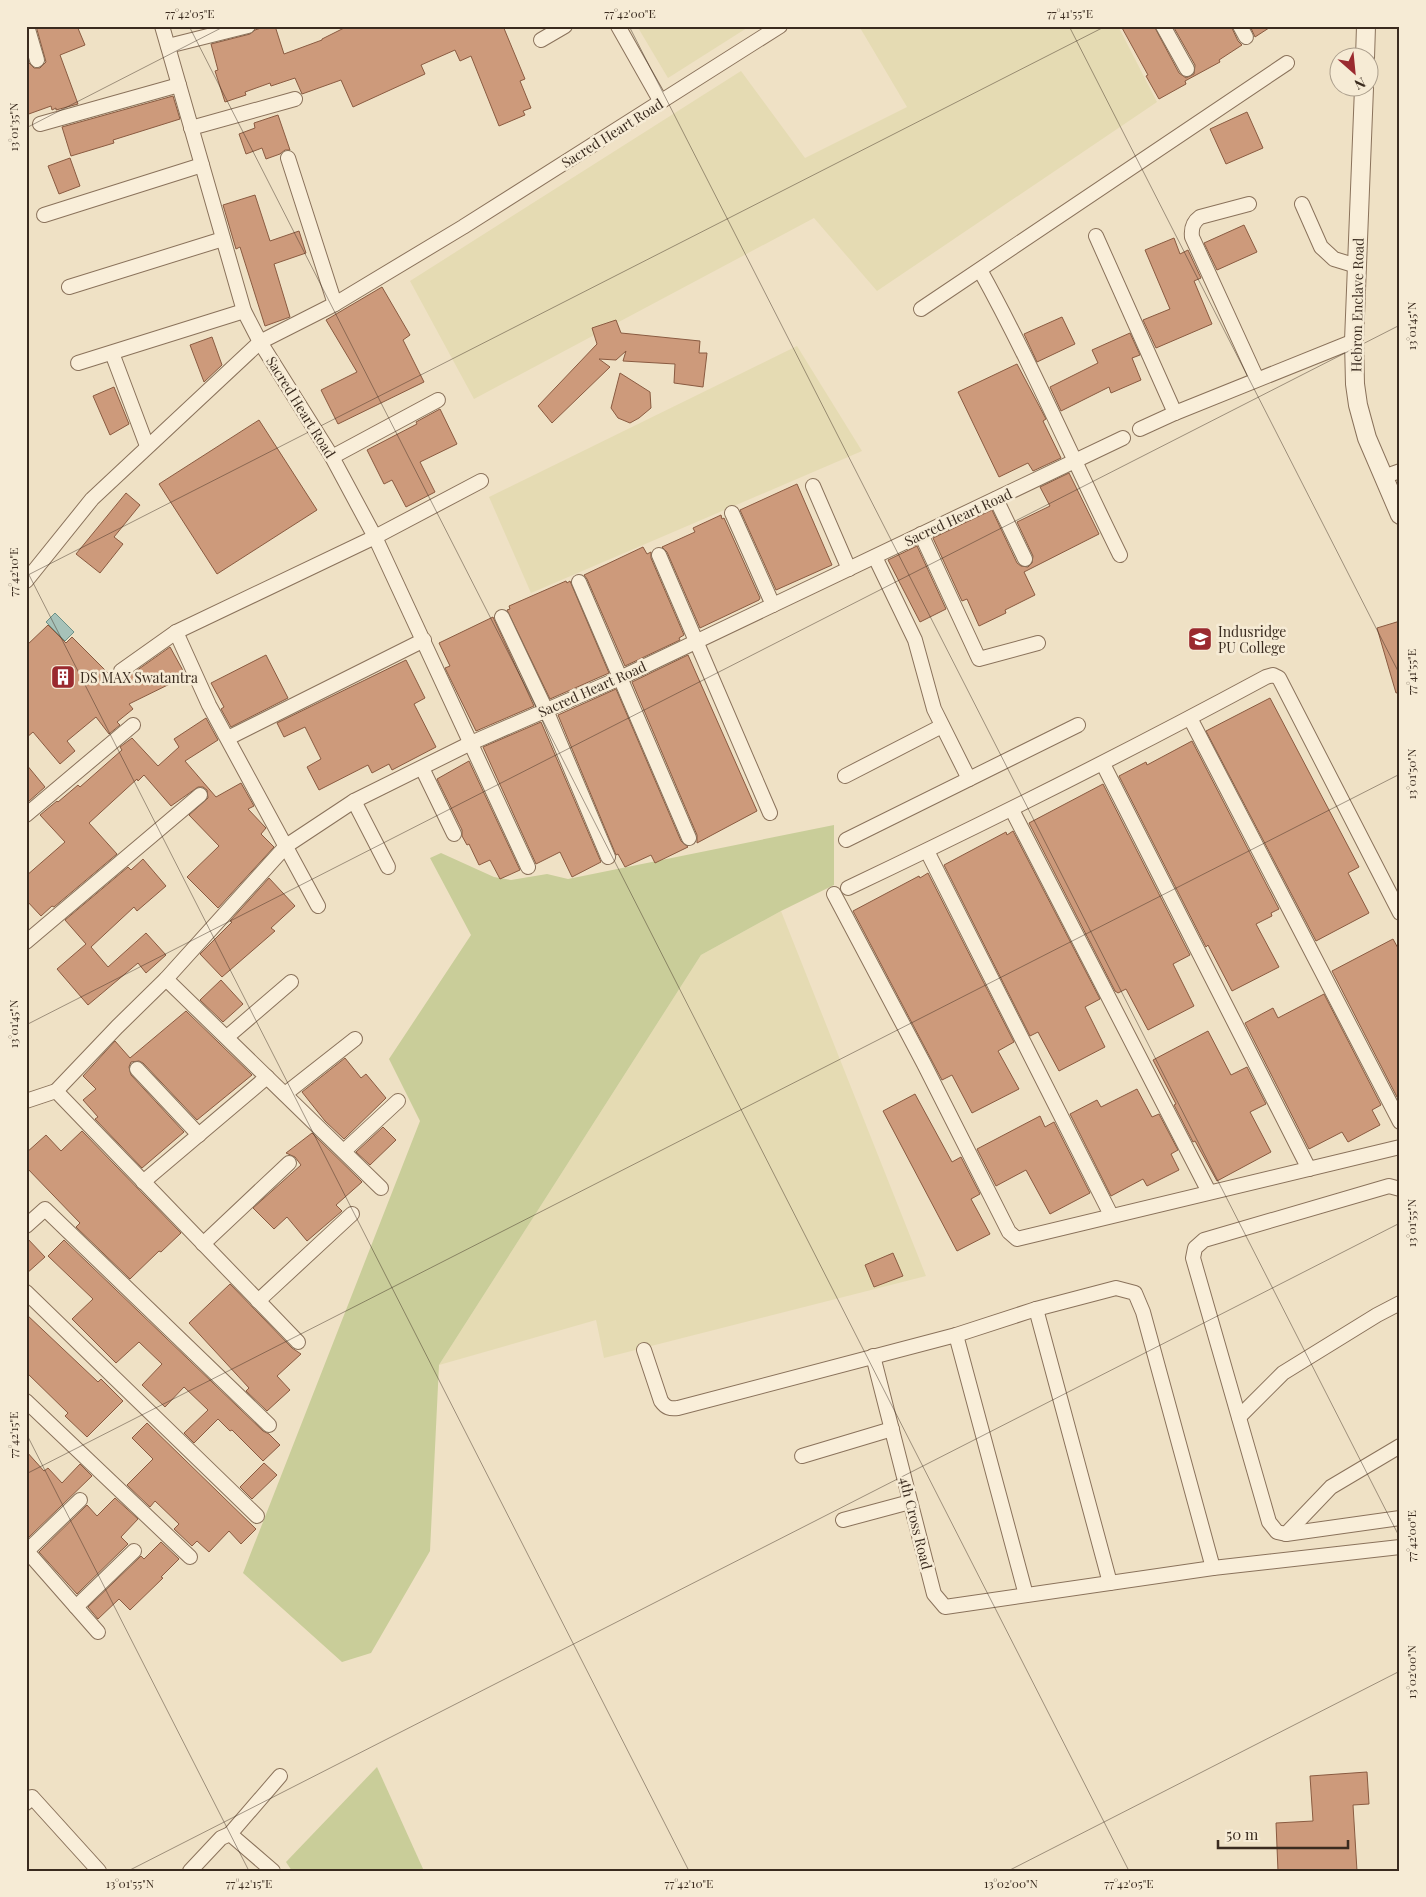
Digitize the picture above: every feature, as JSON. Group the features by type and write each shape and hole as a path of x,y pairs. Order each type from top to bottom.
{"street":[{"path":"27,26 37,60"},
{"name":"Sacred Heart Road","path":"162,26 244,310 260,342 332,457 375,537 471,743 620,678 1123,438"},
{"path":"168,46 248,26"},
{"path":"541,40 565,26"},
{"path":"618,26 662,102"},
{"name":"Sacred Heart Road","path":"26,582 92,499 260,342 335,304 463,227 780,26"},
{"path":"1163,26 1187,69"},
{"path":"1365,48 1366,26"},
{"path":"921,309 1287,63"},
{"path":"40,124 179,85"},
{"name":"Hebron Enclave Road","path":"1364,98 1354,341 1355,384 1358,405 1367,438 1400,515"},
{"path":"192,128 295,99"},
{"path":"288,158 335,304"},
{"path":"44,216 202,165"},
{"path":"1249,204 1200,217 1196,220 1191,231 1192,237 1257,379"},
{"path":"1302,204 1321,247 1334,259 1357,266"},
{"path":"1096,236 1175,412"},
{"path":"69,287 223,239"},
{"path":"980,270 1012,328 1074,462 1120,555"},
{"path":"78,363 244,310"},
{"path":"1140,429 1175,412 1354,341"},
{"path":"112,353 147,446"},
{"path":"332,457 438,400"},
{"path":"1383,477 1400,471"},
{"path":"121,671 176,632 375,537 481,481"},
{"path":"813,486 849,568"},
{"path":"996,499 1026,559"},
{"path":"732,513 773,605"},
{"path":"921,534 979,659 1038,643"},
{"path":"660,555 770,813"},
{"path":"875,557 915,640 934,709 968,779"},
{"path":"579,582 689,838"},
{"path":"502,617 546,710 608,857"},
{"path":"176,632 196,678 318,906"},
{"path":"228,738 424,640"},
{"path":"848,888 1012,810 1103,764 1266,676 1273,675 1279,678 1400,913"},
{"path":"1190,718 1398,1113"},
{"path":"26,815 133,725"},
{"path":"846,840 1078,725"},
{"path":"845,776 942,726"},
{"path":"27,1100 56,1091 166,979 286,846 354,801 471,743 528,867"},
{"path":"1103,764 1309,1169"},
{"path":"422,768 454,834"},
{"path":"26,942 200,795"},
{"path":"354,801 388,867"},
{"path":"1012,810 1210,1192"},
{"path":"926,851 1111,1216"},
{"path":"834,894 1013,1236 1022,1238 1400,1147"},
{"path":"166,979 381,1188"},
{"path":"226,1037 291,982"},
{"path":"285,1094 355,1039"},
{"path":"138,1069 198,1135"},
{"path":"144,1182 267,1077"},
{"path":"56,1091 298,1342"},
{"path":"344,1152 398,1101"},
{"path":"203,1244 289,1163"},
{"path":"1400,1189 1389,1186 1222,1234 1204,1240 1195,1248 1193,1258 1269,1522 1277,1532 1286,1534 1400,1518"},
{"path":"26,1225 45,1209 269,1425"},
{"path":"258,1301 352,1214"},
{"path":"644,1350 662,1402 665,1407 671,1409 956,1334 1036,1309 1116,1288 1135,1293 1142,1312 1213,1568"},
{"path":"26,1292 257,1516"},
{"path":"1239,1417 1284,1373 1377,1314 1400,1303"},
{"path":"1036,1309 1110,1583"},
{"path":"956,1334 1026,1596 1213,1568 1400,1547"},
{"name":"4th Cross Road","path":"873,1356 934,1594 945,1607 1026,1596"},
{"path":"26,1401 190,1557"},
{"path":"802,1456 892,1429"},
{"path":"1286,1534 1331,1487 1400,1446"},
{"path":"80,1500 26,1550 98,1632"},
{"path":"843,1520 910,1502"},
{"path":"76,1607 134,1551"},
{"path":"190,1871 221,1838 230,1834 280,1776"},
{"path":"26,1803 32,1797 99,1871"},
{"path":"230,1834 273,1871"}],"shaded area":[{"path":"637,26 750,26 668,78"},
{"path":"859,26 1118,26 1157,102 877,291 814,218 474,399 410,281 741,71 805,158 907,107"},
{"path":"797,346 862,451 531,593 489,497"},
{"path":"781,911 926,1276 604,1358 596,1320 439,1365 701,955"}],"green space":[{"path":"834,825 834,885 781,911 701,955 439,1365 430,1551 371,1653 342,1662 243,1573 420,1121 389,1059 471,935 430,858 441,853 494,877 511,880 547,874 568,879"},
{"path":"377,1767 424,1871 292,1871 286,1862"}],"water":[{"path":"55,613 74,632 65,641 46,622"}],"building":[{"path":"36,26 77,26 85,45 60,55 78,104 56,110 56,108 52,110 51,106 26,115 26,54 29,63 34,68 40,68 46,62"},
{"path":"267,26 275,26 284,54 322,40 348,26 503,26 525,79 520,81 531,108 523,111 525,115 499,126 471,56 460,61 455,50 421,65 425,74 353,107 341,80 302,94 295,78 271,86 270,83 245,92 246,95 225,102 215,71 218,70 211,44 250,34"},
{"path":"1121,26 1154,26 1179,73 1186,78 1194,74 1195,65 1173,26 1231,26 1242,45 1219,60 1220,62 1185,81 1186,84 1159,99"},
{"path":"1250,26 1272,26 1255,37"},
{"path":"173,96 180,119 113,140 114,143 71,156 62,127"},
{"path":"1247,112 1263,148 1226,164 1210,129"},
{"path":"278,115 290,150 285,150 266,159 262,148 246,154 239,134 255,128 254,123"},
{"path":"70,158 80,186 59,194 48,166"},
{"path":"255,195 270,241 299,231 306,253 274,264 290,317 265,326 240,247 236,249 223,205"},
{"path":"1244,225 1257,252 1217,270 1204,243"},
{"path":"1174,238 1180,254 1188,250 1201,278 1194,281 1212,324 1156,348 1143,320 1170,309 1145,250"},
{"path":"382,287 410,335 403,340 424,382 338,424 321,390 357,372 326,320"},
{"path":"1062,317 1075,344 1037,362 1024,334"},
{"path":"616,320 621,333 700,341 699,353 707,353 703,387 674,383 675,364 623,361 626,351 616,360 599,359 610,367 552,423 538,406 597,344 592,328"},
{"path":"1130,333 1140,355 1132,358 1141,380 1111,393 1109,387 1061,411 1050,387 1098,363 1092,350"},
{"path":"212,337 222,365 204,382 190,345"},
{"path":"1017,364 1046,419 1043,421 1061,458 1033,471 1028,463 999,477 958,392"},
{"path":"620,373 650,392 651,408 630,423 618,418 611,408"},
{"path":"114,387 129,424 110,435 93,396"},
{"path":"440,409 457,444 420,462 435,492 406,507 392,480 384,484 367,450 417,424 416,422"},
{"path":"259,420 317,510 217,574 159,484"},
{"path":"1069,473 1099,534 1024,572 1035,595 1005,610 1006,613 979,626 967,599 962,601 933,538 992,510 1017,563 1028,567 1032,563 1033,556 1017,522 1050,506 1040,487"},
{"path":"797,484 832,565 776,590 740,510"},
{"path":"126,493 140,505 114,537 123,544 100,573 76,554"},
{"path":"721,515 760,598 700,628 667,552 662,547 695,532 693,528"},
{"path":"917,546 946,609 920,622 888,560"},
{"path":"643,547 647,554 651,552 651,558 684,635 679,638 680,640 625,666 584,575"},
{"path":"566,581 567,583 570,581 609,673 550,699 507,610 510,609 509,606"},
{"path":"493,617 534,706 476,731 445,668 450,666 439,643"},
{"path":"1400,621 1400,692 1396,693 1377,628"},
{"path":"48,625 66,643 72,637 113,678 121,680 126,678 170,647 186,676 129,704 133,709 117,722 120,725 109,734 96,717 67,741 75,751 60,764 33,732 26,738 26,646"},
{"path":"266,655 288,698 231,727 221,709 224,707 211,683"},
{"path":"688,655 757,811 697,843 697,835 632,682"},
{"path":"406,660 425,698 414,704 436,747 392,770 389,764 372,773 368,765 319,790 307,767 321,759 305,727 284,737 277,723"},
{"path":"616,689 681,841 688,847 655,863 651,855 625,867 618,854 616,855 558,715"},
{"path":"1270,698 1359,867 1348,873 1369,913 1316,941 1206,731"},
{"path":"206,718 218,740 185,761 216,797 241,783 254,806 248,809 266,828 261,834 274,847 218,908 187,877 219,846 189,815 208,798 207,790 203,787 198,787 171,806 144,775 138,781 137,779 89,823 117,854 41,916 26,900 26,876 65,842 40,815 78,785 80,787 122,750 120,747 132,738 158,766 179,747 174,739"},
{"path":"541,722 601,862 572,877 560,852 536,864 483,747"},
{"path":"1192,741 1279,909 1271,913 1272,916 1256,924 1279,967 1232,991 1208,945 1206,947 1119,776 1146,762 1147,765"},
{"path":"469,761 520,870 500,879 490,860 479,865 469,844 467,845 462,836 462,830 437,779"},
{"path":"26,764 45,787 28,802 26,799"},
{"path":"1103,784 1190,955 1173,964 1194,1006 1148,1030 1126,989 1118,993 1115,991 1029,823"},
{"path":"1013,831 1100,999 1085,1007 1105,1047 1059,1071 1038,1032 1030,1036 944,865 1006,832 1007,835"},
{"path":"143,859 166,886 137,911 134,907 91,947 108,967 146,933 166,955 146,973 138,963 88,1005 57,969 86,944 65,920 128,867 131,870"},
{"path":"928,873 1014,1042 998,1051 1019,1089 972,1113 952,1075 942,1080 853,911"},
{"path":"269,878 295,906 271,928 275,931 222,977 200,954 232,922 230,921"},
{"path":"1393,939 1400,952 1400,1096 1397,1097 1332,971"},
{"path":"221,980 243,1004 223,1022 200,1000"},
{"path":"1324,994 1381,1105 1372,1110 1380,1125 1348,1142 1342,1132 1309,1149 1245,1023 1273,1008 1278,1018"},
{"path":"186,1011 252,1075 197,1120 143,1063 139,1061 131,1062 129,1067 131,1075 184,1132 142,1168 95,1119 98,1117 83,1100 96,1089 83,1076 115,1041 130,1058"},
{"path":"1208,1031 1231,1075 1247,1067 1266,1104 1250,1112 1271,1152 1217,1181 1195,1141 1193,1142 1153,1060"},
{"path":"345,1058 361,1078 366,1074 386,1098 344,1139 325,1121 302,1092"},
{"path":"1137,1089 1152,1117 1159,1114 1178,1150 1171,1154 1179,1170 1147,1186 1143,1179 1111,1196 1070,1114 1097,1100 1101,1107"},
{"path":"915,1094 952,1162 961,1157 980,1194 971,1199 990,1234 957,1251 883,1111"},
{"path":"1040,1116 1045,1127 1054,1122 1090,1193 1050,1214 1026,1170 996,1186 977,1149"},
{"path":"383,1127 396,1140 370,1165 356,1152"},
{"path":"82,1131 181,1233 130,1279 76,1227 80,1223 26,1167 26,1153 46,1135 61,1151"},
{"path":"312,1133 362,1182 336,1205 342,1211 307,1241 287,1217 274,1229 253,1208 301,1165 295,1157 286,1153"},
{"path":"26,1237 45,1257 26,1274"},
{"path":"64,1240 263,1431 280,1445 263,1461 232,1430 230,1431 218,1419 194,1443 184,1433 208,1410 184,1387 165,1407 142,1385 162,1364 139,1342 116,1363 72,1319 93,1299 48,1256"},
{"path":"893,1253 903,1276 874,1287 865,1265"},
{"path":"230,1284 292,1348 301,1354 277,1376 290,1390 267,1411 246,1391 249,1388 189,1323"},
{"path":"26,1314 98,1382 101,1379 123,1401 87,1437 65,1416 68,1413 26,1372"},
{"path":"147,1423 256,1529 241,1544 229,1531 209,1552 197,1541 192,1546 174,1529 179,1524 155,1501 150,1507 127,1485 153,1459 132,1438"},
{"path":"26,1451 44,1471 48,1468 62,1483 80,1464 92,1476 28,1538 26,1536"},
{"path":"264,1463 277,1475 252,1499 240,1487"},
{"path":"115,1498 138,1519 121,1537 128,1544 77,1594 39,1552 87,1505 97,1516"},
{"path":"161,1542 179,1559 161,1577 163,1578 130,1610 119,1599 98,1619 88,1607 141,1556 144,1559"},
{"path":"1367,1772 1369,1804 1353,1805 1357,1871 1278,1871 1276,1823 1313,1821 1310,1776"}],"place":[{"name":"Indusridge PU College","path":"1200,639"},
{"name":"DS MAX Swatantra","path":"63,677"}]}
